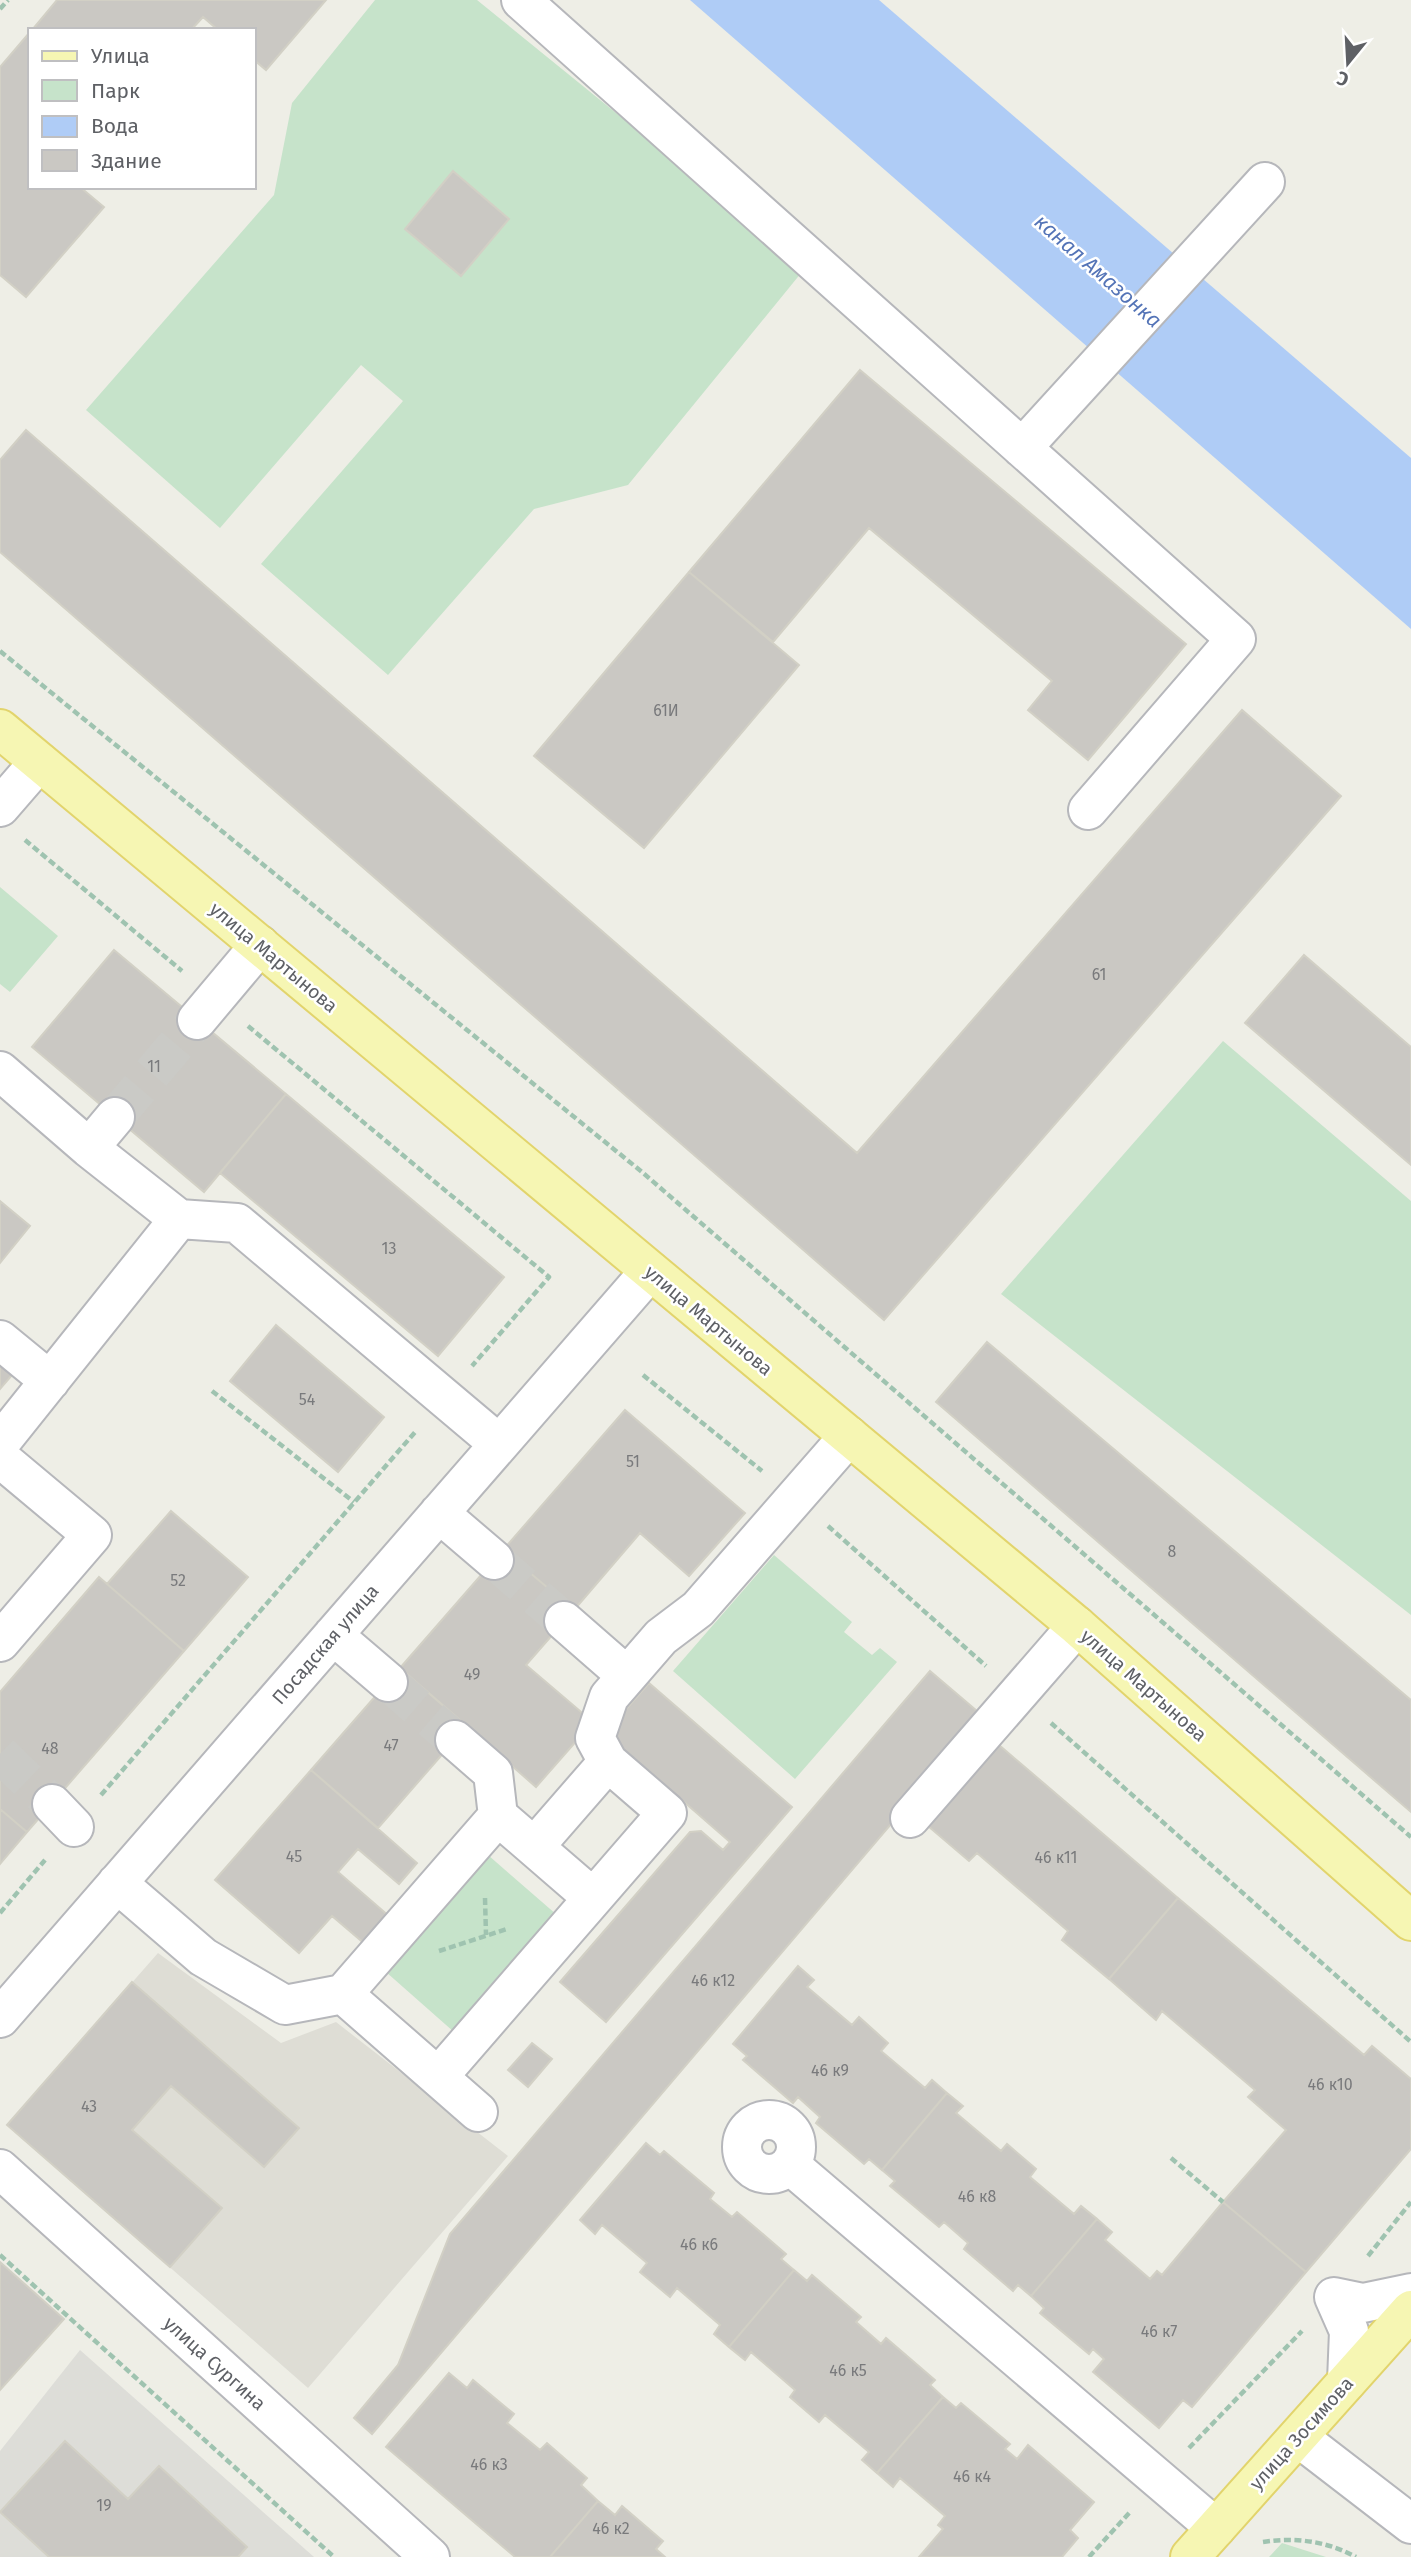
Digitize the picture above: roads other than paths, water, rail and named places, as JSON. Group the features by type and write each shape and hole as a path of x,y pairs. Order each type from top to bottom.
{"main road":[{"name":"улица Мартынова","path":"0,729 1077,1626 1411,1921"},
{"name":"улица Зосимова","path":"1190,2557 1411,2310"}],"street":[{"path":"521,0 1236,639 1088,810"},
{"path":"1022,448 1265,182"},
{"path":"0,807 39,762"},
{"path":"206,1009 260,945"},
{"path":"0,1071 89,1148 179,1219 237,1223 499,1444"},
{"path":"89,1148 115,1117"},
{"path":"0,1443 179,1219"},
{"name":"Посадская улица","path":"0,2018 650,1270"},
{"path":"0,1340 50,1381"},
{"path":"438,2077 667,1813 608,1762 595,1738 609,1697 661,1637 698,1609 849,1436"},
{"path":"0,1458 93,1535 0,1642"},
{"path":"439,1513 494,1560"},
{"path":"564,1621 628,1676"},
{"path":"910,1818 1077,1626"},
{"path":"333,1635 388,1682"},
{"path":"454,1740 493,1773 498,1816 593,1898"},
{"path":"534,1847 608,1762"},
{"path":"117,1883 203,1956 285,2005 343,1994 498,1816"},
{"path":"343,1994 478,2112"},
{"path":"790,2165 1216,2528"},
{"name":"улица Сургина","path":"0,2169 430,2557"},
{"path":"1347,2381 1349,2331 1334,2297 1363,2303 1411,2292"},
{"path":"1298,2437 1411,2524"}],"water":[{"name":"канал Амазонка","path":"690,0 879,0 1411,458 1411,629"}],"tunnel":[{"path":"115,1117 197,1020"},
{"path":"494,1560 564,1621"},
{"path":"388,1682 455,1740"},
{"path":"0,1754 52,1804"}]}
